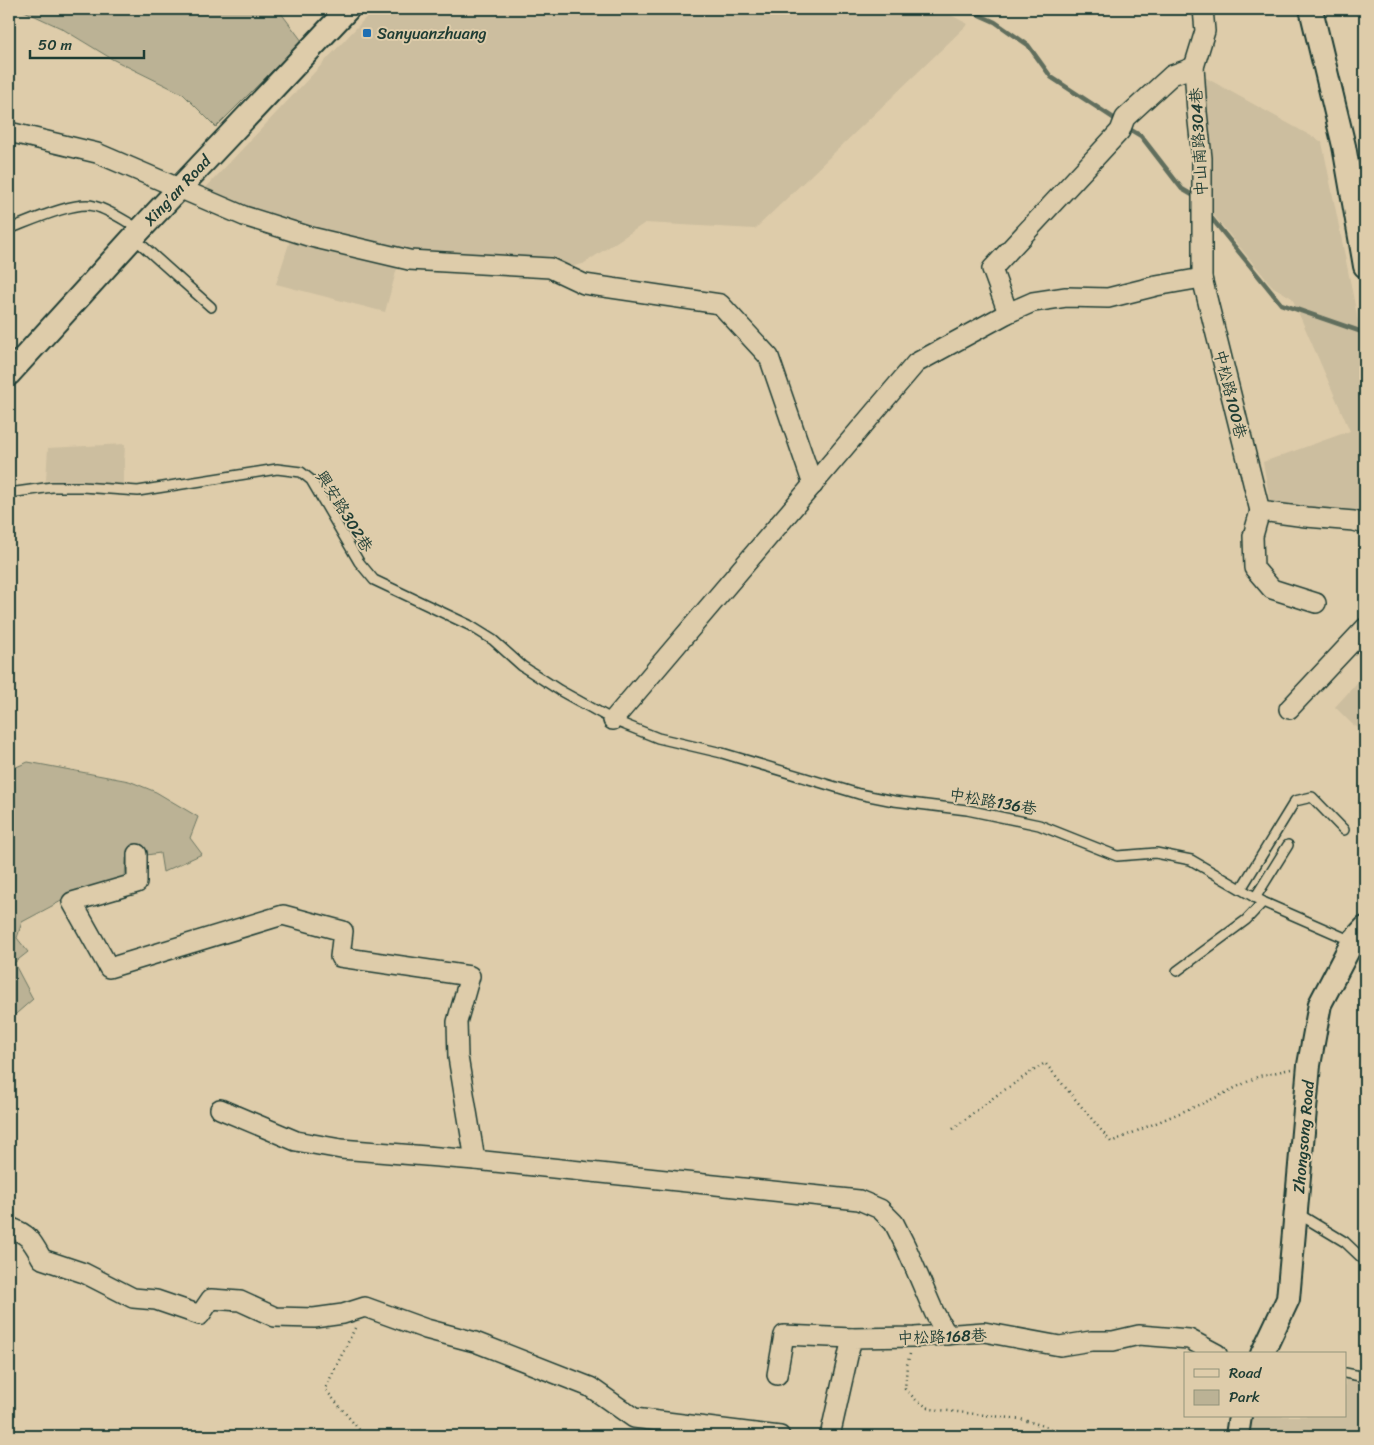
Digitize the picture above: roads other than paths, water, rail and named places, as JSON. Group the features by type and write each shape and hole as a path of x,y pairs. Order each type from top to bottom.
{"street":[{"name":"Xing’an Road","path":"9,374 136,233 348,9"},
{"name":"中山南路304巷","path":"1202,278 1202,158 1194,68 1205,32 1203,9"},
{"path":"1311,9 1344,146 1365,266"},
{"path":"1008,313 992,269 1120,131 1125,118 1172,75 1194,68"},
{"path":"9,132 97,153 244,216 310,237 410,260 550,268 584,284 720,304 769,357 813,484"},
{"path":"613,720 916,363 1008,313 1033,302 1066,297 1108,298 1156,286 1202,278"},
{"name":"中松路100巷","path":"1202,278 1260,511 1253,536 1254,568 1272,589 1316,603"},
{"path":"1260,511 1354,521 1365,524"},
{"path":"1289,709 1365,628"},
{"path":"137,854 137,883 72,902 110,968 283,915 343,932 340,957 470,976 457,1022 458,1057 475,1160"},
{"name":"Zhongsong Road","path":"1263,1352 1288,1299 1309,1064 1320,1004 1359,935"},
{"path":"220,1109 296,1141 342,1149 475,1160 859,1200 880,1209 894,1223 946,1335"},
{"path":"9,1226 24,1232 42,1259 84,1273 133,1298 156,1300 200,1314 211,1299 240,1301 275,1317 314,1318 343,1314 365,1307 426,1329 475,1342 590,1387 634,1418 780,1436"},
{"name":"中松路168巷","path":"777,1376 784,1335 852,1338 915,1337 984,1332 1060,1346 1091,1341 1113,1341 1139,1335 1189,1339 1213,1352"},
{"path":"830,1436 852,1338"},
{"path":"1237,1436 1240,1418"}],"lane":[{"path":"9,228 76,205 93,205 109,212 136,233 212,307"},
{"name":"興安路302巷","path":"9,493 52,487 138,491 277,469 301,472 311,480 359,562 374,580 469,625 492,640 522,666 559,690 613,720"},
{"name":"中松路136巷","path":"613,720 658,738 722,753 859,794 894,801 967,810 1040,825 1117,856 1156,853 1191,860 1259,900 1359,935"},
{"path":"1241,889 1295,800 1312,797 1344,830"},
{"path":"1176,971 1246,920 1259,900 1288,845"},
{"path":"1297,1213 1345,1242 1365,1261"},
{"path":"1346,1373 1365,1377"}],"waterway":[{"path":"966,9 995,22 1028,45 1051,77 1118,121"},
{"path":"1126,127 1141,136 1182,189 1196,199"},
{"path":"1209,215 1281,304 1365,333"}],"place":[{"name":"Sanyuanzhuang","path":"367,33"}]}
